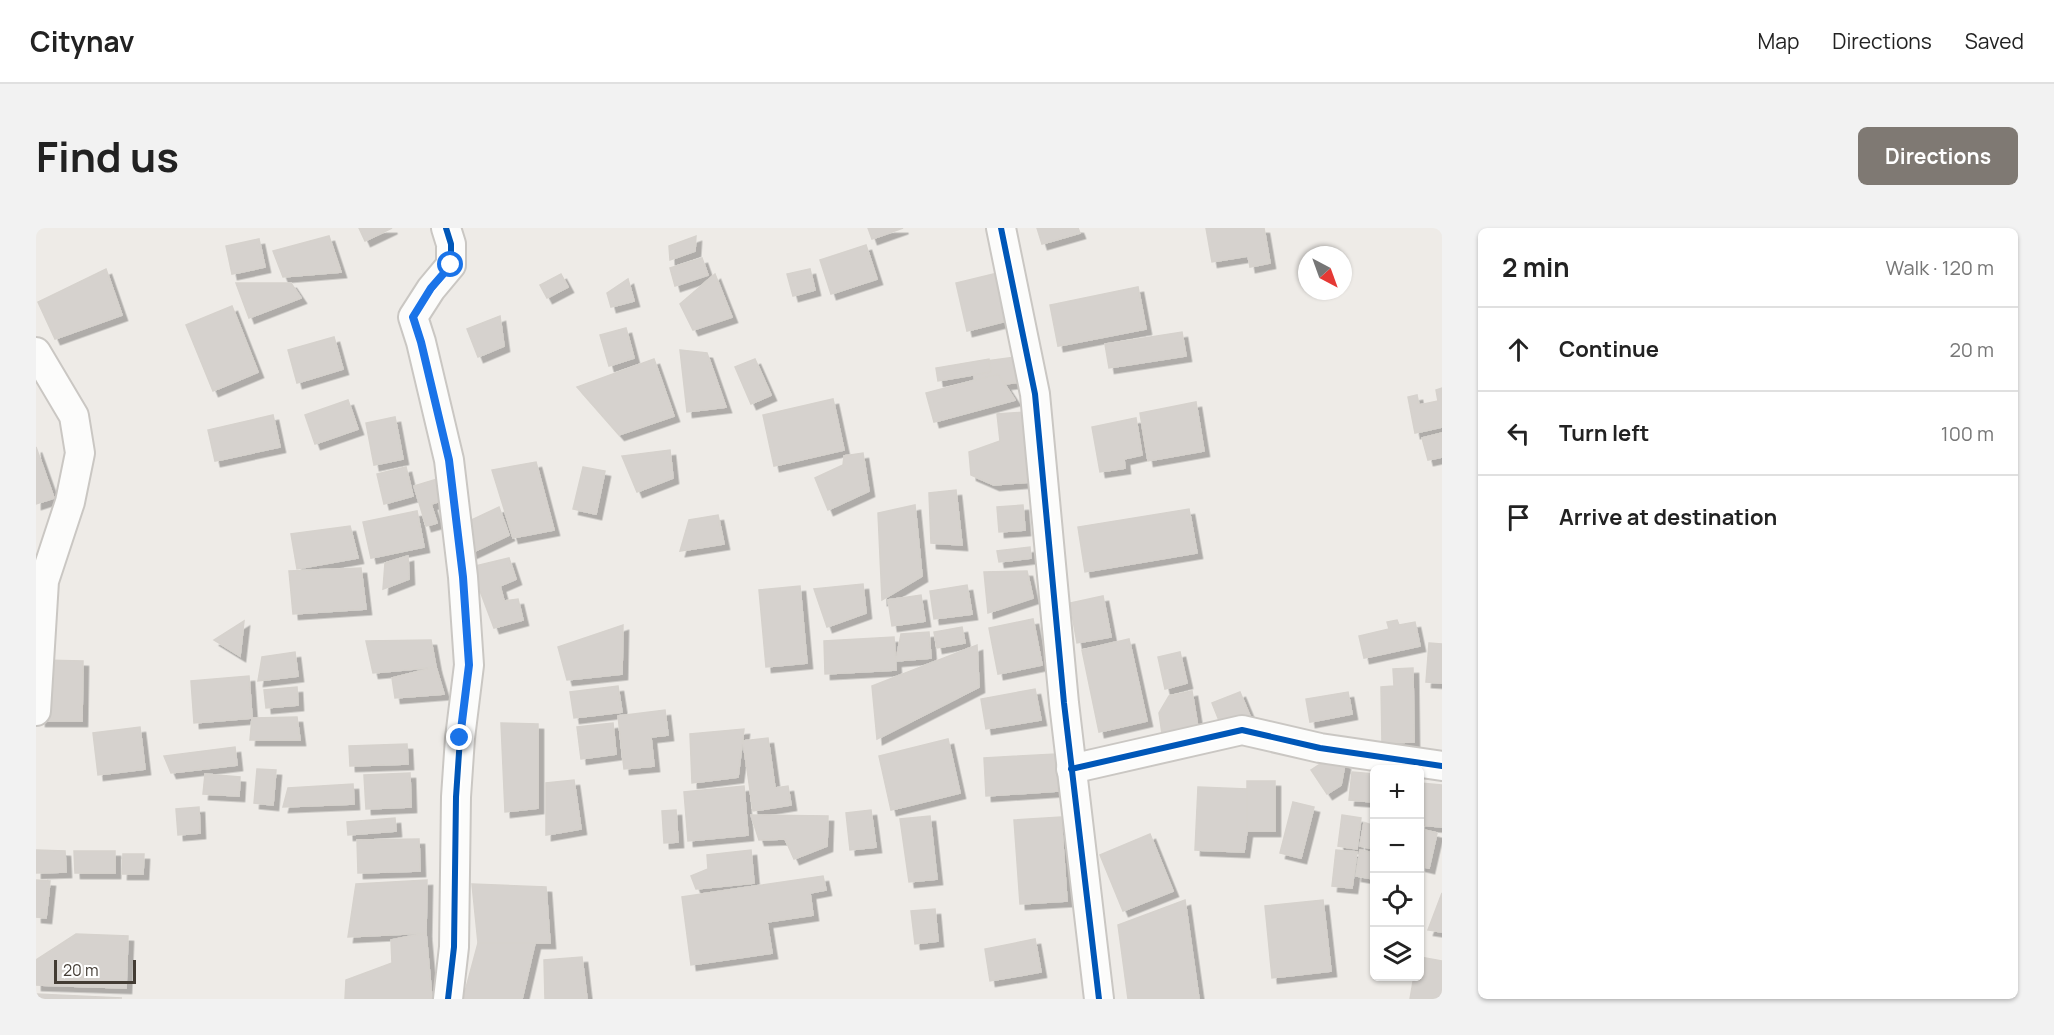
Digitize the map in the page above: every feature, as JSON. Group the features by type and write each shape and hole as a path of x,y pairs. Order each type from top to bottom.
{"street":[{"path":"446,228 451,244 451,265 431,288 413,317 449,460 463,577 469,665 459,750 454,947 448,999"},
{"path":"1001,228 1035,394 1071,769 1099,999"},
{"path":"36,352 74,416 80,453 70,501 44,581 36,711"},
{"path":"1071,769 1242,730 1320,748 1442,766"}],"building":[{"path":"359,228 392,228 365,241"},
{"path":"868,228 903,228 872,239"},
{"path":"1037,228 1078,228 1080,233 1042,244"},
{"path":"1206,228 1264,228 1270,263 1250,267 1248,256 1212,262"},
{"path":"329,236 341,272 283,277 273,251"},
{"path":"696,236 695,251 670,260 669,246"},
{"path":"259,239 265,267 232,274 226,246"},
{"path":"866,245 877,279 831,294 820,260"},
{"path":"702,258 708,275 675,286 670,268"},
{"path":"106,269 122,315 55,339 38,302"},
{"path":"810,269 815,290 793,296 787,274"},
{"path":"1002,272 1014,319 967,331 956,283"},
{"path":"561,274 568,287 547,298 540,285"},
{"path":"715,274 732,317 693,330 680,304"},
{"path":"628,279 634,301 611,307 607,293"},
{"path":"236,283 291,283 301,298 249,318"},
{"path":"1138,287 1146,329 1058,346 1050,305"},
{"path":"232,306 258,372 213,391 186,325"},
{"path":"500,316 504,346 478,357 467,329"},
{"path":"626,328 634,358 609,366 600,335"},
{"path":"1182,332 1186,356 1109,368 1105,344"},
{"path":"334,337 343,369 297,383 288,350"},
{"path":"680,350 707,353 726,407 687,412"},
{"path":"1015,357 1019,382 976,388 972,363"},
{"path":"654,359 674,416 619,435 577,387"},
{"path":"755,359 771,395 751,404 735,367"},
{"path":"989,359 991,372 938,381 936,368"},
{"path":"998,374 1015,400 934,422 926,393"},
{"path":"1442,388 1442,427 1415,433 1408,397 1417,395 1419,405 1438,401 1436,390"},
{"path":"833,399 844,450 774,466 763,415"},
{"path":"348,400 358,429 315,444 305,415"},
{"path":"1196,402 1204,451 1148,461 1140,413"},
{"path":"1025,412 1030,482 994,485 971,475 969,452 1000,441 997,414"},
{"path":"273,415 280,447 215,461 208,430"},
{"path":"395,417 403,459 374,465 366,423"},
{"path":"1136,418 1142,455 1124,459 1125,468 1100,472 1092,427"},
{"path":"1442,433 1442,457 1428,460 1422,438"},
{"path":"36,447 54,498 36,504"},
{"path":"670,450 673,478 637,492 622,456"},
{"path":"863,453 869,491 828,510 815,478 843,465 844,456"},
{"path":"536,462 554,530 513,538 492,470"},
{"path":"406,467 413,496 384,504 377,474"},
{"path":"583,467 605,471 596,514 573,509"},
{"path":"444,477 451,498 431,504 437,523 426,526 414,486"},
{"path":"956,490 962,545 931,543 929,493"},
{"path":"915,505 922,576 882,600 878,513"},
{"path":"1023,505 1025,530 999,532 997,507"},
{"path":"499,507 509,535 469,554 461,525"},
{"path":"1189,509 1197,553 1085,572 1078,527"},
{"path":"417,511 424,547 371,558 363,522"},
{"path":"718,515 724,544 680,551 689,520"},
{"path":"350,526 358,558 297,569 291,534"},
{"path":"1030,547 1031,558 999,562 997,551"},
{"path":"408,556 409,579 383,589 385,563"},
{"path":"509,558 516,579 500,586 504,601 518,599 523,620 494,628 471,567"},
{"path":"361,568 366,609 293,614 289,571"},
{"path":"1027,571 1033,598 988,613 984,572"},
{"path":"863,584 866,613 827,627 814,589"},
{"path":"967,585 972,614 934,619 930,591"},
{"path":"800,586 807,663 766,667 759,590"},
{"path":"921,595 925,621 892,626 888,600"},
{"path":"1103,596 1111,637 1077,643 1070,603"},
{"path":"1033,619 1042,665 998,674 989,628"},
{"path":"1397,620 1399,625 1415,622 1420,646 1364,658 1359,636 1389,629 1387,622"},
{"path":"244,621 240,656 214,640"},
{"path":"623,625 622,674 567,680 558,647"},
{"path":"962,627 965,643 937,648 934,632"},
{"path":"929,632 931,658 896,661 901,634"},
{"path":"894,637 896,670 825,674 824,641"},
{"path":"1129,639 1147,721 1099,732 1082,650"},
{"path":"431,640 436,667 373,673 366,641"},
{"path":"1429,643 1442,644 1442,683 1426,682"},
{"path":"977,645 979,687 877,739 872,686"},
{"path":"295,652 298,676 258,681 262,657"},
{"path":"1180,652 1187,683 1165,689 1158,657"},
{"path":"41,660 83,661 82,721 40,721"},
{"path":"436,667 444,694 395,698 392,678"},
{"path":"1413,668 1414,742 1382,743 1381,687 1394,686 1393,669"},
{"path":"249,676 252,718 194,723 191,681"},
{"path":"618,686 622,712 574,718 570,692"},
{"path":"297,687 298,705 266,708 264,690"},
{"path":"1035,689 1041,720 986,729 981,699"},
{"path":"1192,691 1198,728 1162,734 1159,713 1169,696"},
{"path":"1240,692 1250,716 1222,728 1212,703"},
{"path":"1348,692 1352,714 1310,722 1306,699"},
{"path":"665,710 668,735 651,737 654,766 624,769 618,716"},
{"path":"297,717 300,740 250,740 252,718"},
{"path":"501,723 538,724 538,808 505,812"},
{"path":"613,723 616,754 581,759 577,727"},
{"path":"140,727 145,769 98,775 93,733"},
{"path":"744,729 738,777 692,783 690,734"},
{"path":"768,738 775,788 788,786 791,805 753,811 743,741"},
{"path":"948,739 960,793 891,810 879,756"},
{"path":"407,744 408,764 350,766 349,746"},
{"path":"235,747 237,765 171,773 164,756"},
{"path":"1056,754 1058,791 986,796 984,758"},
{"path":"1334,755 1345,764 1341,785 1327,794 1311,770"},
{"path":"257,769 276,770 273,805 254,803"},
{"path":"1352,772 1370,774 1370,802 1349,800"},
{"path":"410,773 411,807 366,809 364,775"},
{"path":"205,774 240,777 239,796 203,794"},
{"path":"574,780 581,829 546,835 546,783"},
{"path":"1247,781 1275,781 1275,831 1247,831"},
{"path":"1424,783 1442,785 1442,827 1424,825"},
{"path":"353,784 354,804 283,807 288,788"},
{"path":"744,786 748,835 688,841 684,792"},
{"path":"1198,787 1247,789 1247,831 1244,852 1195,850"},
{"path":"1293,802 1314,807 1301,858 1280,853"},
{"path":"199,807 200,833 178,835 176,809"},
{"path":"676,810 678,842 664,843 662,811"},
{"path":"871,810 876,847 850,850 846,813"},
{"path":"751,815 828,816 827,846 794,859 785,839 759,840"},
{"path":"1342,815 1361,818 1357,849 1338,846"},
{"path":"930,816 937,879 909,882 900,819"},
{"path":"1061,817 1067,901 1020,904 1014,820"},
{"path":"395,818 396,831 348,835 347,822"},
{"path":"1364,823 1370,824 1370,848 1360,846"},
{"path":"1424,830 1437,833 1429,868 1424,867"},
{"path":"1150,834 1173,891 1123,911 1100,855"},
{"path":"419,839 420,871 358,873 357,840"},
{"path":"36,850 65,851 66,872 36,873"},
{"path":"751,850 754,883 696,889 691,876 708,869 707,855"},
{"path":"1336,850 1357,852 1352,888 1332,886"},
{"path":"1360,850 1370,852 1370,878 1356,876"},
{"path":"74,851 115,851 115,873 75,873"},
{"path":"123,854 144,854 143,874 122,874"},
{"path":"823,876 826,890 810,893 813,915 767,922 772,953 691,965 682,897"},
{"path":"36,880 50,881 46,918 36,917"},
{"path":"427,880 426,933 348,937 356,884"},
{"path":"472,884 546,887 550,943 478,943"},
{"path":"1442,893 1442,932 1428,930"},
{"path":"1185,900 1199,999 1128,999 1118,925"},
{"path":"1323,900 1331,971 1272,978 1265,906"},
{"path":"935,909 938,941 915,944 911,911"},
{"path":"426,933 432,999 345,999 346,980 392,963 391,940"},
{"path":"76,934 128,936 126,988 36,985 36,960"},
{"path":"1035,939 1041,972 990,981 985,949"},
{"path":"478,943 535,943 522,999 463,999"},
{"path":"582,957 587,999 545,999 544,960"},
{"path":"1424,958 1442,961 1442,999 1410,999 1413,981 1424,981"},
{"path":"36,994 122,998 36,999"}],"cycle path":[{"path":"446,228 451,244 451,265 431,289 413,317 449,460 463,577 469,665 460,738 456,797 454,947 448,999"},
{"path":"1001,228 1035,394 1064,703 1099,999"},
{"path":"1071,769 1242,730 1320,748 1442,766"}],"route":[{"path":"451,265 431,288 413,317 449,460 463,577 469,665 460,738"}]}
